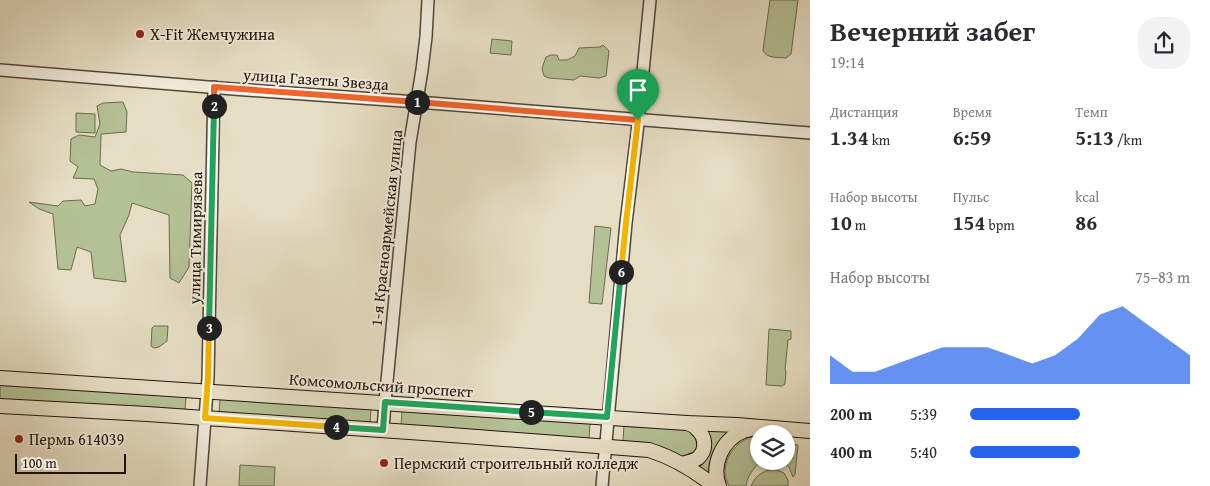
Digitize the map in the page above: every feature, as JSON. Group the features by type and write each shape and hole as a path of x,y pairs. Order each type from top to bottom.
{"main road":[{"name":"Комсомольский проспект","path":"0,378 750,426"},
{"path":"0,406 147,414 649,450 683,464 700,474 714,486"},
{"path":"683,464 699,457 703,451 704,444 703,437 698,429 687,422"},
{"path":"719,486 716,479 716,465 722,450 732,438 743,431 750,429"},
{"name":"Комсомольский проспект","path":"795,430 810,431"}],"street":[{"name":"1-я Красноармейская улица","path":"383,430 410,142 426,37 428,0"},
{"path":"602,486 604,446 626,223 650,0"},
{"name":"улица Газеты Звезда","path":"0,70 810,134"},
{"name":"улица Тимирязева","path":"200,486 209,343 214,87"}],"green space":[{"path":"770,0 798,0 791,54 786,58 769,56 763,50"},
{"path":"492,39 512,41 511,55 490,53"},
{"path":"603,45 609,51 606,76 599,78 580,76 574,80 544,76 542,68 546,57 557,55 559,60 567,60 575,56 579,48 600,47"},
{"path":"123,102 127,112 126,132 101,134 100,165 111,171 121,169 133,172 183,175 192,183 189,267 179,283 170,278 169,215 132,203 120,235 126,282 94,278 91,252 77,247 71,270 58,269 53,214 39,209 29,202 58,206 63,201 81,200 85,206 95,204 98,189 94,179 73,178 78,167 70,161 71,139 79,135 95,137 100,124 97,106 103,103"},
{"path":"76,113 95,114 95,133 76,132"},
{"path":"595,226 611,228 602,304 589,303"},
{"path":"154,326 168,326 167,341 154,348 151,346 152,328"},
{"path":"769,329 791,331 791,339 788,340 785,384 782,386 766,385"},
{"path":"0,384 186,396 185,412 0,400"},
{"path":"220,398 371,408 370,424 219,414"},
{"path":"402,410 590,423 589,439 401,427"},
{"path":"624,425 688,428 699,440 697,452 684,457 647,443 623,441"},
{"path":"703,429 729,431 714,450 708,473 697,464"},
{"path":"750,437 750,470 752,470 746,486 729,486 725,473 727,461 733,450"},
{"path":"795,445 798,445 795,474 793,477 790,470 795,470"},
{"path":"240,465 275,467 274,486 239,486"},
{"path":"777,470 784,473 788,480 788,486 751,486 754,480 763,472"}],"place":[{"name":"X-Fit Жемчужина","path":"140,34"},
{"name":"Пермь 614039","path":"19,439"},
{"name":"Пермский строительный колледж","path":"384,463"}],"route":[{"path":"214,87 638,120 607,417 385,402 383,430 205,418 210,338 214,87"}]}
